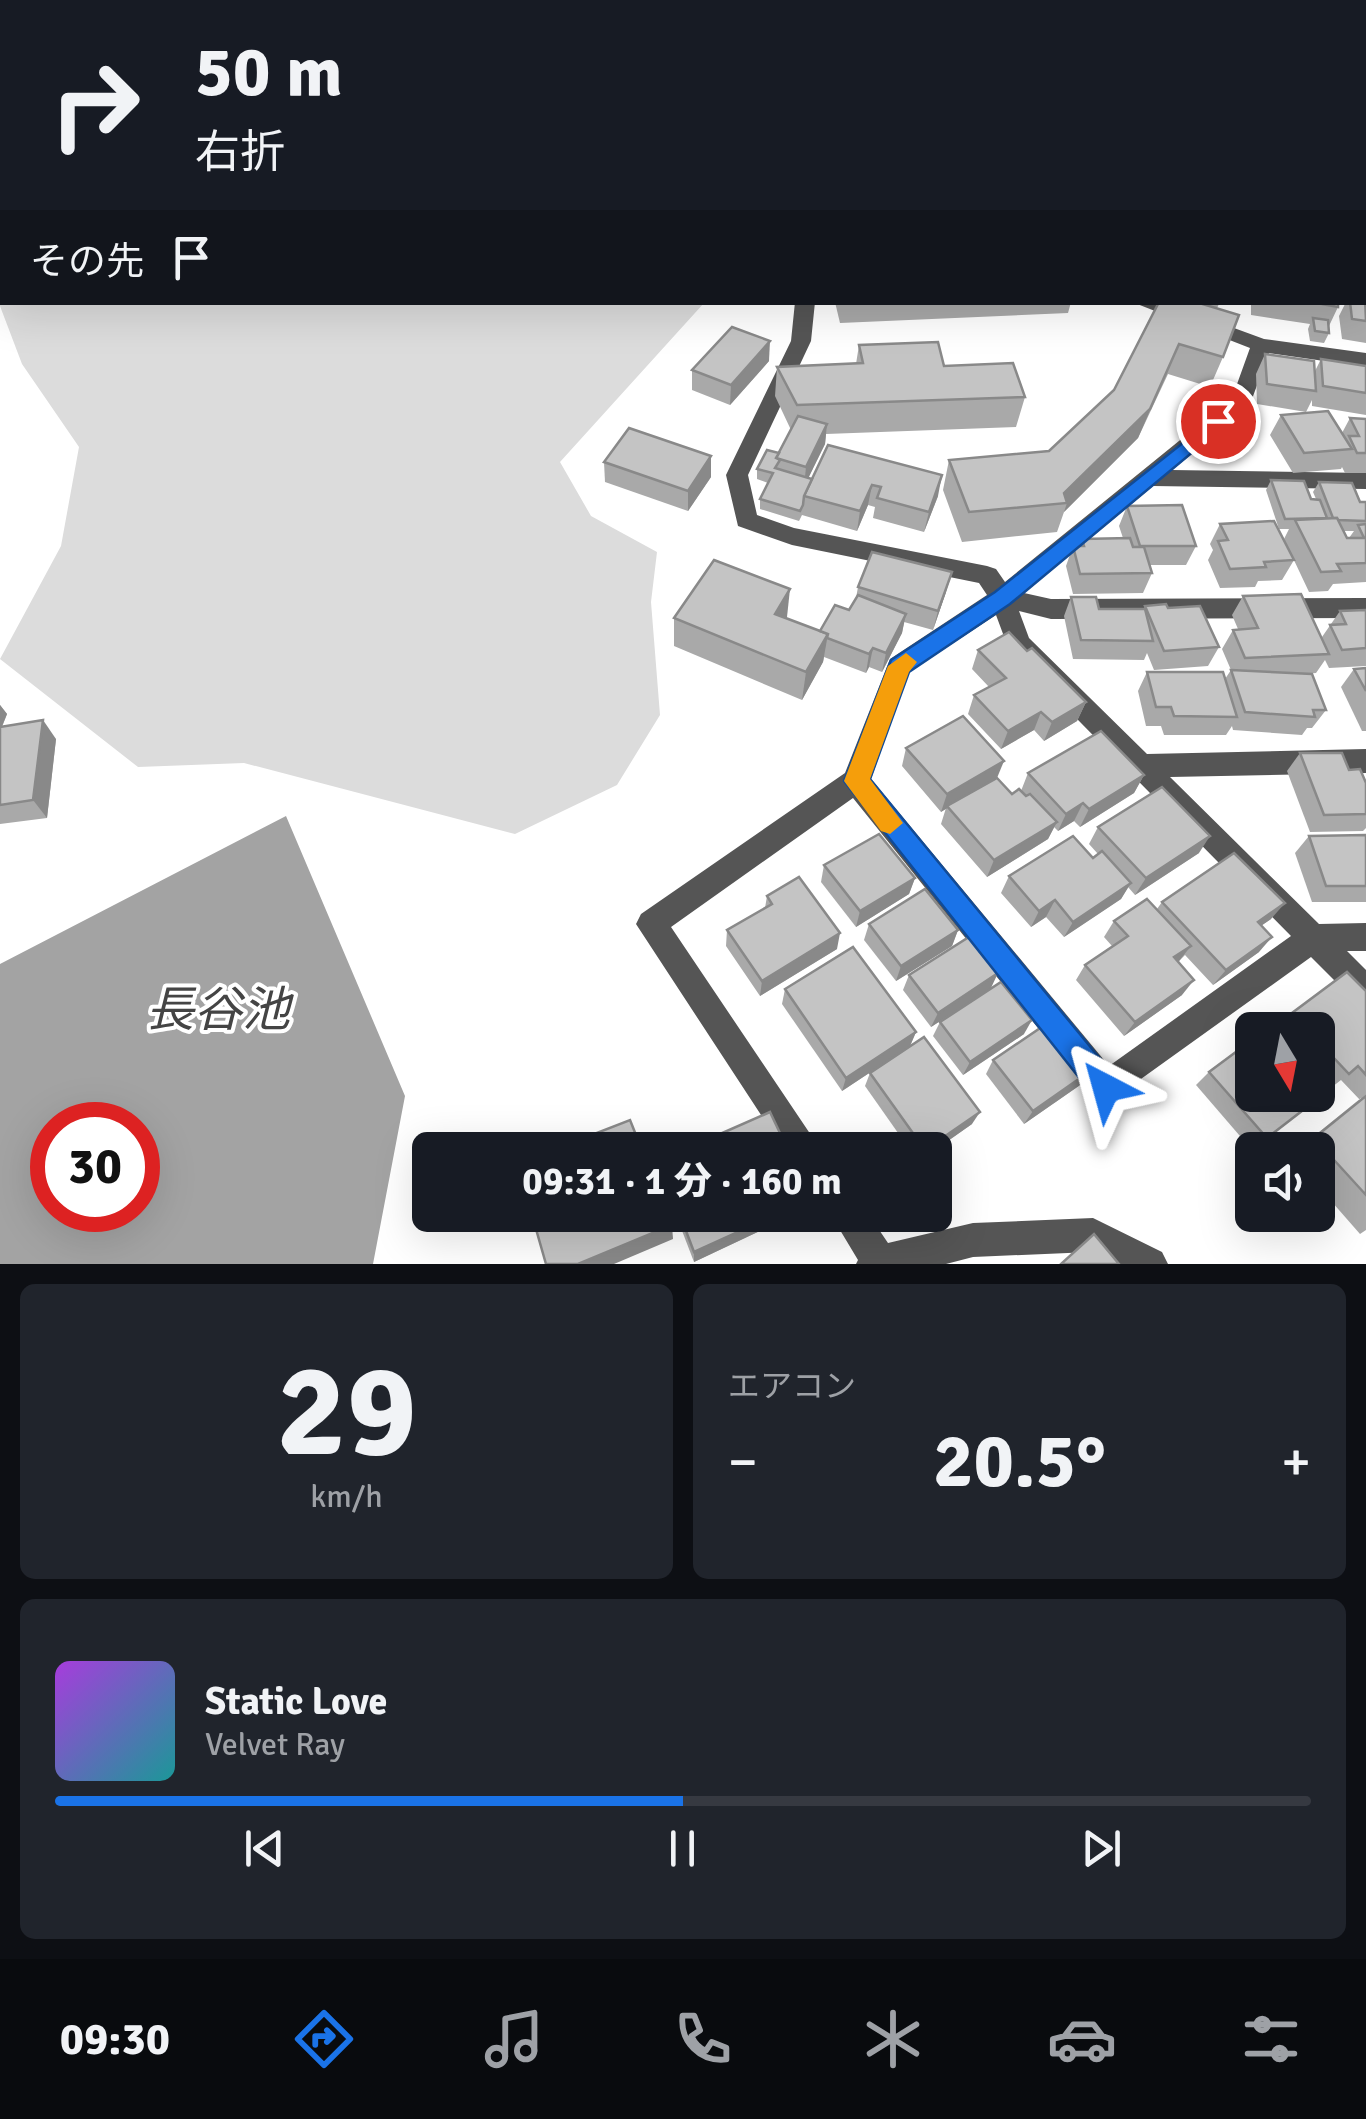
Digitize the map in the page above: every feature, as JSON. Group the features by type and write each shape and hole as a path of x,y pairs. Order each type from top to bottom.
{"street":[{"path":"805,305 801,341 737,475 746,520 792,536 987,576 1002,598 1018,643 1366,992"},
{"path":"1150,305 1261,344 1366,360"},
{"path":"792,1132 651,924 856,781 899,666 1002,598 1241,402 1261,344"},
{"path":"1146,478 1366,481"},
{"path":"1002,598 1050,609 1366,608"},
{"path":"1141,766 1366,761"},
{"path":"856,781 1106,1088 1313,938 1366,937"},
{"path":"859,1232 879,1264 973,1240 1092,1235 1150,1264"}],"shaded area":[{"path":"702,305 560,462 591,516 657,552 651,602 660,715 617,785 515,834 244,763 138,767 0,659 61,546 79,447 22,364 0,306"}],"water":[{"name":"長谷池","path":"286,816 405,1096 373,1264 0,1264 0,964"}],"building":[{"path":"1157,305 1206,305 1239,315 1223,357 1179,344 1150,409 1064,493 1067,503 969,512 949,460 1049,451 1114,390"},
{"path":"1350,305 1365,305 1366,321 1352,319"},
{"path":"1313,318 1328,320 1329,333 1315,331"},
{"path":"732,327 770,341 731,385 692,370"},
{"path":"938,342 944,366 1013,363 1025,397 797,405 777,367 863,363 859,345"},
{"path":"1265,354 1314,361 1316,391 1267,384"},
{"path":"1321,359 1366,366 1366,393 1323,386"},
{"path":"1328,411 1352,449 1304,453 1281,415"},
{"path":"798,416 827,424 806,467 776,458"},
{"path":"1350,418 1366,419 1366,453 1357,453 1349,436 1359,436"},
{"path":"629,428 711,456 688,491 604,462"},
{"path":"828,445 942,475 929,512 877,498 881,487 872,485 860,511 804,496"},
{"path":"767,450 779,453 775,468 812,479 800,511 760,499 773,473 757,469"},
{"path":"1271,480 1304,481 1311,499 1320,500 1327,518 1285,519"},
{"path":"1319,482 1352,483 1360,502 1366,502 1366,521 1333,518"},
{"path":"1182,505 1196,546 1140,546 1127,506"},
{"path":"1337,518 1347,538 1364,538 1358,525 1366,524 1366,563 1337,564 1341,571 1321,572 1295,520"},
{"path":"1274,521 1294,560 1264,562 1266,567 1230,569 1218,541 1228,540 1220,524"},
{"path":"1130,538 1133,547 1144,547 1152,573 1080,574 1073,546 1084,546 1082,539"},
{"path":"872,552 952,572 938,611 858,587"},
{"path":"714,560 790,589 775,614 828,634 806,672 674,618"},
{"path":"1301,594 1329,654 1245,658 1233,630 1258,628 1243,596"},
{"path":"858,595 906,614 886,653 873,648 869,654 827,638 828,634 820,631 835,605 849,610"},
{"path":"1071,597 1096,597 1099,609 1145,609 1153,641 1081,640"},
{"path":"1166,604 1168,608 1200,606 1219,647 1164,651 1145,606"},
{"path":"1366,610 1366,648 1342,650 1330,625 1346,624 1340,611"},
{"path":"1009,632 1027,651 1032,648 1086,702 1052,722 1041,712 1008,731 974,695 1006,678 978,650"},
{"path":"1366,668 1366,691 1354,669"},
{"path":"1231,670 1312,674 1326,710 1313,710 1315,717 1245,712"},
{"path":"1147,672 1223,672 1237,717 1174,716 1171,707 1156,707"},
{"path":"963,716 1004,761 947,794 906,748"},
{"path":"43,720 33,800 0,805 0,727"},
{"path":"1101,731 1144,775 1089,809 1083,803 1066,814 1028,773"},
{"path":"1300,753 1342,753 1349,770 1360,769 1366,783 1366,814 1324,815"},
{"path":"997,778 1012,794 1019,789 1026,796 1030,794 1057,822 994,860 947,806"},
{"path":"1162,787 1210,836 1146,878 1098,827"},
{"path":"879,834 915,878 860,911 824,865"},
{"path":"1366,835 1366,886 1326,886 1309,836"},
{"path":"1073,836 1093,858 1102,851 1131,883 1073,922 1055,900 1039,911 1009,876"},
{"path":"1234,853 1285,903 1258,922 1272,937 1226,970 1162,902"},
{"path":"799,877 840,933 762,981 727,930 772,904 767,896"},
{"path":"925,889 958,930 901,966 869,924"},
{"path":"1147,899 1191,946 1174,957 1194,980 1135,1022 1085,965 1128,936 1114,921"},
{"path":"969,937 998,973 938,1013 909,975"},
{"path":"853,947 916,1032 846,1078 785,989"},
{"path":"1347,972 1366,991 1366,1075 1358,1066 1349,1074 1335,1059 1335,1012 1293,1012"},
{"path":"1001,982 1032,1020 970,1062 940,1022"},
{"path":"1052,1020 1093,1069 1033,1111 993,1060"},
{"path":"924,1037 980,1112 951,1132 912,1132 870,1073"},
{"path":"1235,1053 1235,1102 1209,1072"},
{"path":"1366,1096 1366,1195 1335,1161 1335,1132 1321,1132"},
{"path":"770,1112 779,1132 725,1132"},
{"path":"1244,1112 1301,1112 1275,1132 1262,1132"},
{"path":"630,1120 635,1132 599,1132"},
{"path":"537,1232 655,1232 578,1264 546,1264"},
{"path":"686,1232 738,1232 694,1252"},
{"path":"1094,1234 1119,1264 1061,1264"}],"slow traffic":[{"path":"890,823 856,781 899,666 906,662"}],"route":[{"path":"1106,1088 856,781 899,666 1002,598 1218,421"}]}
